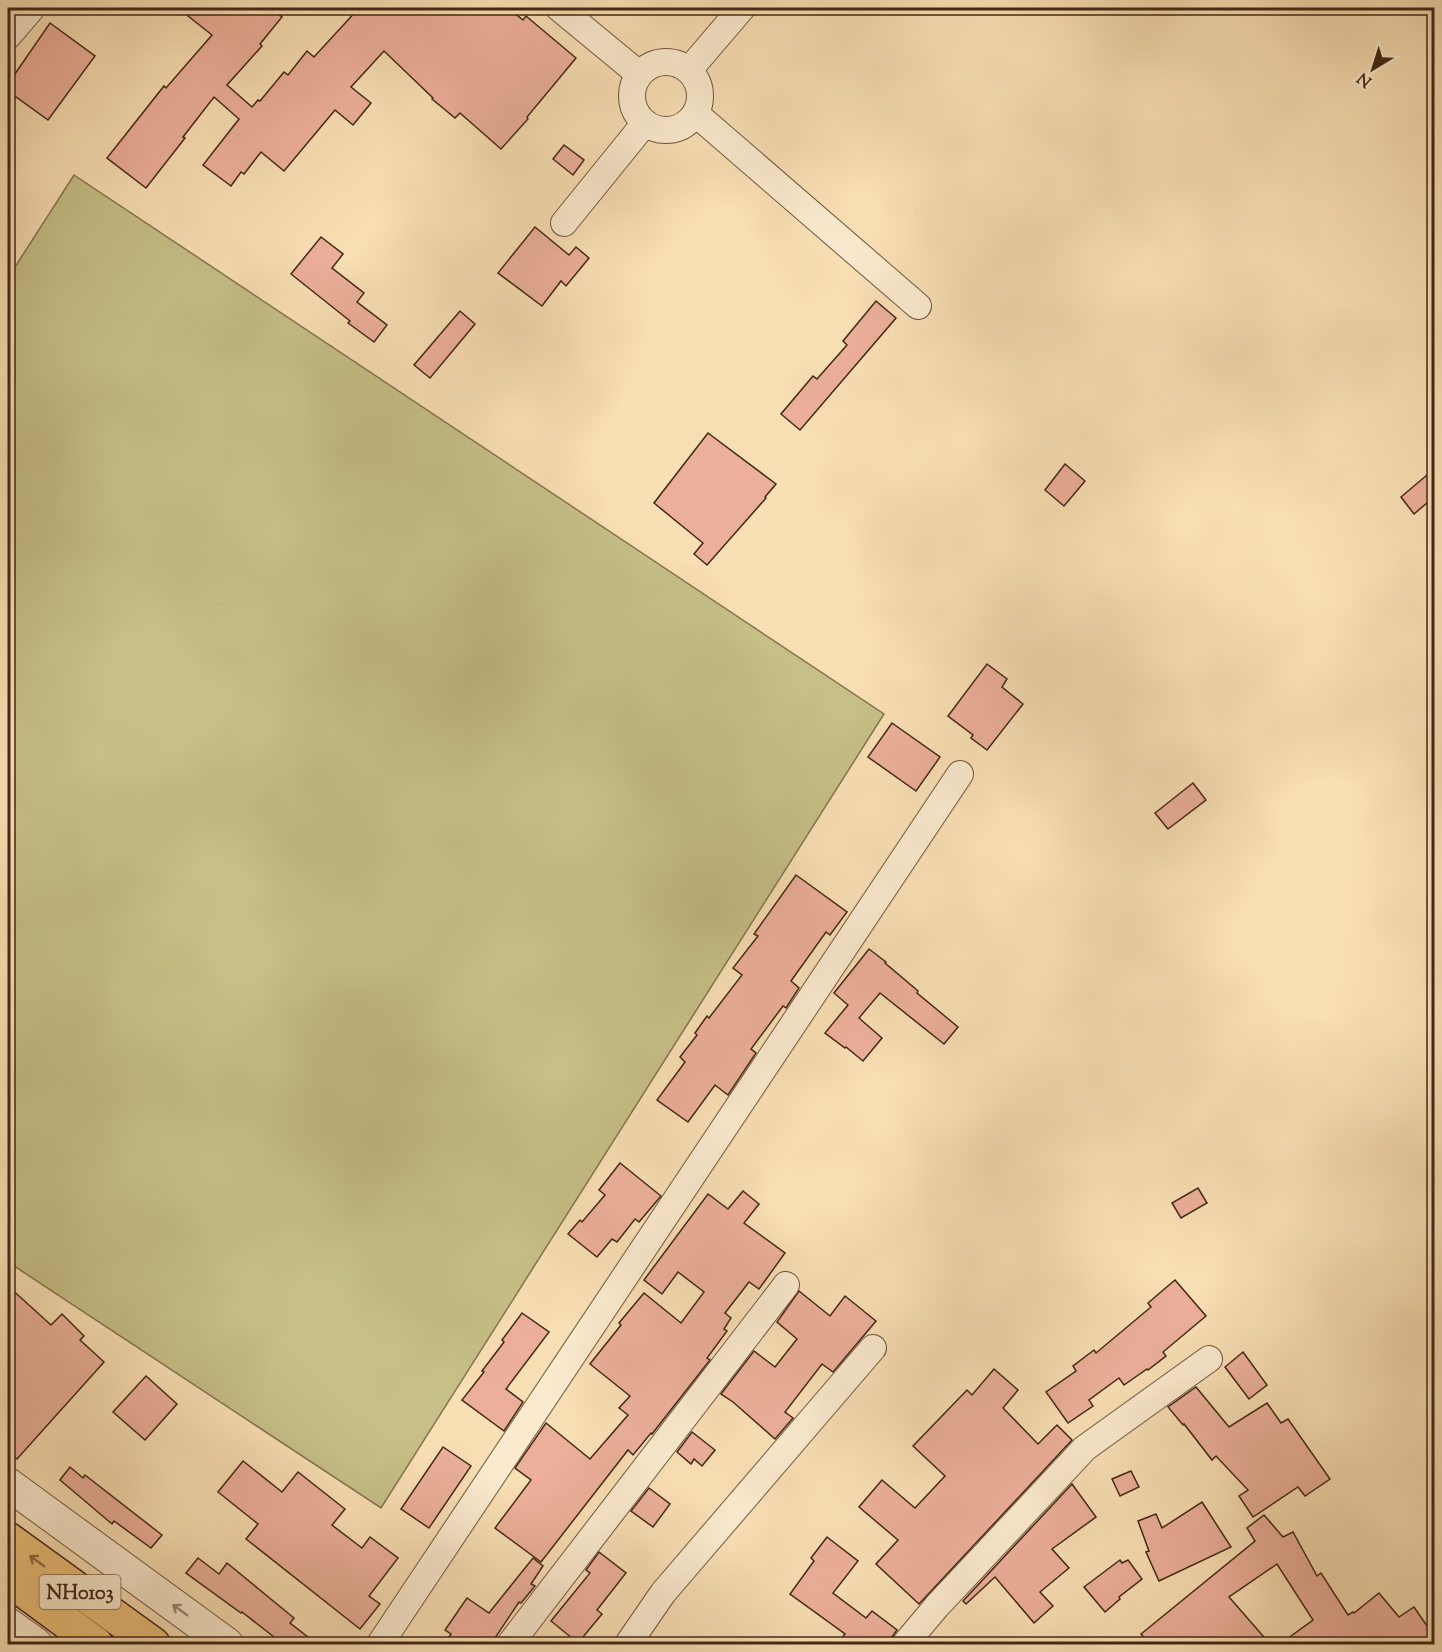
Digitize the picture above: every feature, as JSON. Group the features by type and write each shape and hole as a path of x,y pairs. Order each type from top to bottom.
{"highway":[{"name":"NH0103","path":"8,1539 153,1644"},
{"name":"NH0103","path":"8,1580 96,1644"}],"street":[{"path":"8,36 32,8"},
{"path":"560,8 639,74"},
{"path":"689,70 742,8"},
{"path":"668,61 679,63 689,70 697,80 700,91 700,103 696,114 688,123 677,129 654,128 645,123 633,105 633,84 639,74 657,62 668,61"},
{"path":"696,114 918,306"},
{"path":"564,223 645,123"},
{"path":"380,1644 960,774"},
{"path":"510,1644 786,1286"},
{"path":"628,1644 663,1593 873,1348"},
{"path":"905,1644 937,1606 1085,1448 1209,1359"},
{"path":"8,1484 227,1644"},
{"path":"8,1624 36,1644"}],"shaded area":[{"path":"74,175 884,714 381,1508 8,1262 8,278"}],"building":[{"path":"178,8 270,8 282,17 260,44 262,46 227,85 252,107 258,100 260,101 284,72 288,75 307,51 314,57 359,8 508,8 523,20 526,16 576,58 501,149 460,113 455,118 432,99 384,51 351,87 371,103 353,125 335,110 284,171 261,152 244,174 241,172 231,186 203,165 239,119 214,97 146,188 107,158 164,86 166,88 212,35"},
{"path":"50,23 95,56 48,120 8,91 8,84"},
{"path":"564,145 584,160 573,175 553,159"},
{"path":"535,227 569,255 576,247 589,258 566,286 561,281 542,306 498,273"},
{"path":"321,237 343,254 332,268 364,293 357,302 387,325 374,342 291,274"},
{"path":"876,301 896,318 800,430 781,414 813,376 817,379 847,345 843,341"},
{"path":"460,311 475,324 430,378 414,365"},
{"path":"708,433 776,484 707,565 694,554 703,543 654,503"},
{"path":"1065,464 1085,481 1064,506 1045,490"},
{"path":"1434,469 1434,497 1414,514 1401,497"},
{"path":"987,664 1007,679 1002,687 1023,704 987,750 971,738 973,735 948,716"},
{"path":"892,723 940,757 916,791 868,757"},
{"path":"1193,783 1206,800 1168,829 1155,813"},
{"path":"796,875 847,912 830,935 826,932 791,981 799,988 786,1008 783,1006 751,1049 756,1053 728,1095 715,1085 688,1122 657,1100 685,1062 680,1057 697,1035 695,1033 742,975 733,968 758,936 754,934"},
{"path":"869,949 958,1027 944,1044 880,993 859,1018 882,1038 863,1061 825,1033 848,1005 834,993"},
{"path":"620,1163 661,1196 639,1222 635,1219 617,1242 612,1239 597,1257 568,1234 580,1220 582,1222 605,1195 599,1190"},
{"path":"1198,1188 1207,1203 1181,1218 1172,1203"},
{"path":"743,1191 759,1204 744,1223 785,1253 759,1289 749,1282 725,1313 731,1318 724,1329 727,1331 707,1358 710,1360 633,1455 628,1450 541,1562 495,1528 531,1480 515,1468 546,1423 590,1459 628,1415 619,1408 630,1396 590,1364 644,1293 681,1323 704,1292 678,1272 662,1294 644,1280 708,1194 728,1209"},
{"path":"1175,1280 1206,1316 1163,1352 1166,1356 1148,1370 1124,1385 1119,1378 1089,1400 1093,1406 1068,1423 1046,1392 1076,1371 1073,1366 1094,1350 1096,1353 1151,1307 1148,1303"},
{"path":"8,1286 51,1325 62,1314 84,1336 80,1340 104,1362 17,1459 8,1451"},
{"path":"799,1291 830,1316 845,1296 876,1321 833,1372 822,1364 785,1412 793,1418 775,1439 721,1394 754,1351 775,1367 797,1339 777,1322"},
{"path":"522,1313 549,1332 506,1389 523,1402 504,1431 462,1400 484,1372 482,1371"},
{"path":"1243,1352 1267,1385 1249,1399 1225,1367"},
{"path":"994,1369 1018,1390 1003,1408 1038,1444 1057,1425 1072,1440 919,1604 876,1564 898,1540 859,1507 882,1480 915,1508 945,1476 913,1446 967,1390 972,1395"},
{"path":"146,1376 177,1404 145,1440 113,1412"},
{"path":"1196,1387 1229,1427 1267,1403 1281,1423 1288,1419 1330,1479 1305,1496 1298,1487 1253,1517 1239,1496 1248,1490 1216,1456 1212,1460 1168,1407"},
{"path":"692,1432 715,1450 702,1466 694,1459 691,1464 677,1452"},
{"path":"443,1447 471,1466 429,1528 401,1509"},
{"path":"243,1461 282,1492 298,1472 345,1509 332,1525 362,1548 370,1537 398,1558 369,1596 380,1604 360,1629 246,1539 258,1524 218,1492"},
{"path":"70,1467 83,1478 85,1475 162,1535 151,1548 114,1521 112,1524 60,1480"},
{"path":"1131,1471 1139,1487 1120,1496 1112,1479"},
{"path":"1072,1484 1096,1517 1052,1549 1069,1568 1040,1592 1053,1606 1034,1623 995,1577 966,1604 963,1601"},
{"path":"649,1488 670,1504 653,1527 631,1511"},
{"path":"1202,1502 1231,1547 1159,1581 1146,1552 1149,1551 1138,1521 1156,1514 1162,1528"},
{"path":"1264,1515 1283,1537 1293,1532 1317,1576 1321,1573 1348,1615 1354,1613 1379,1593 1399,1617 1414,1607 1434,1636 1434,1644 1280,1644 1313,1620 1277,1564 1229,1597 1270,1644 1149,1644 1141,1634 1255,1541 1247,1528"},
{"path":"827,1537 858,1561 833,1593 866,1618 872,1611 897,1630 887,1644 837,1644 845,1634 790,1594 814,1561 811,1558"},
{"path":"599,1552 626,1573 597,1610 602,1614 578,1643 551,1621 590,1573 586,1570"},
{"path":"198,1558 219,1574 227,1563 294,1618 290,1623 317,1644 283,1644 186,1573"},
{"path":"533,1558 543,1566 531,1584 535,1586 521,1603 519,1602 491,1644 444,1644 451,1634 445,1630 467,1598 489,1613"},
{"path":"1120,1560 1122,1563 1128,1560 1142,1579 1119,1597 1120,1599 1105,1612 1084,1587"}]}
